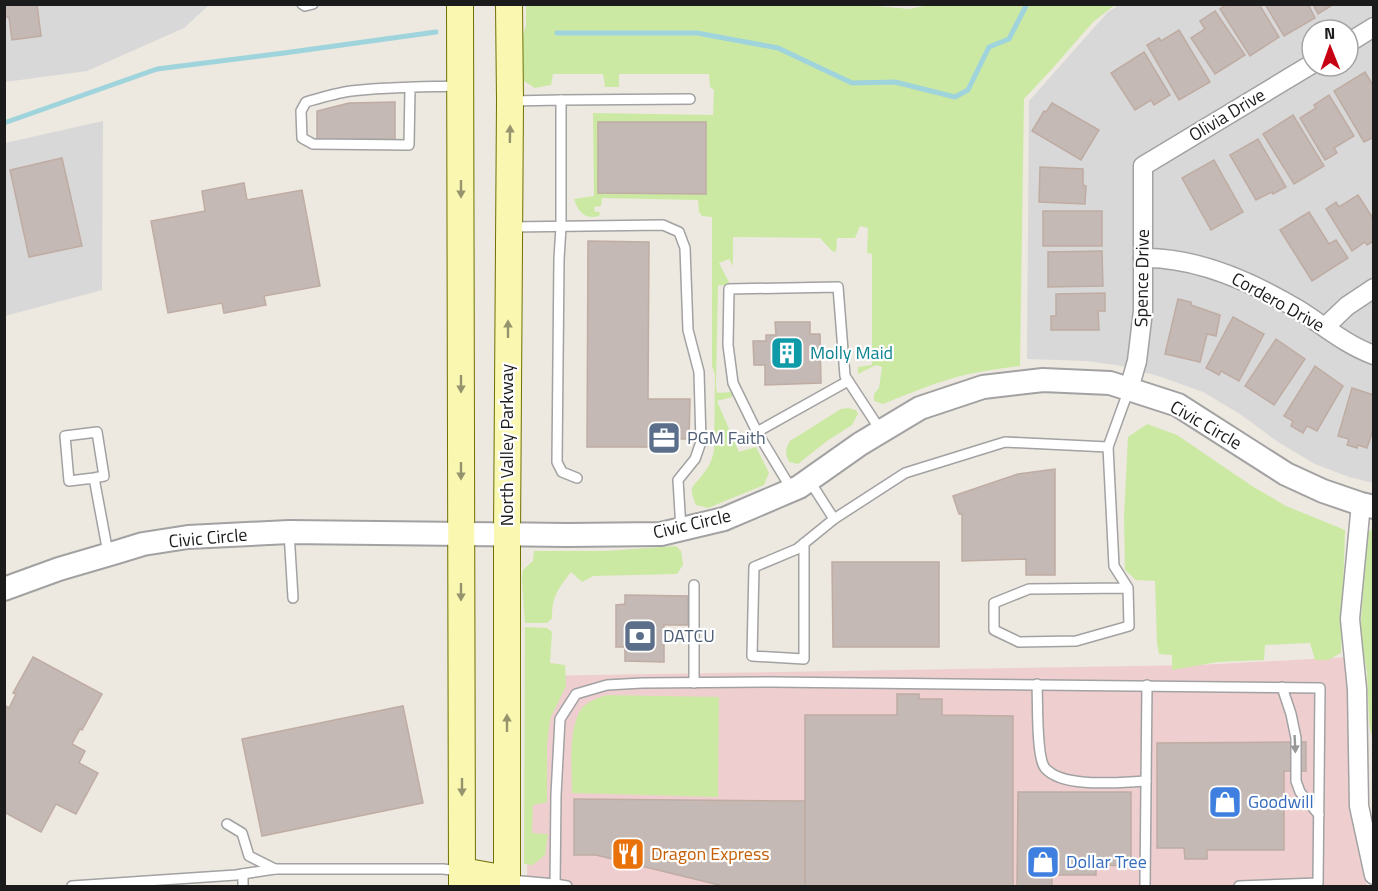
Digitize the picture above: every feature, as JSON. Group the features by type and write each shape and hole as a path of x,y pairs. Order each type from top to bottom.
{"main road":[{"path":"460,4 462,879 507,883"},
{"name":"North Valley Parkway","path":"507,883 509,4"}],"street":[{"path":"1360,36 1374,27"},
{"name":"Olivia Drive","path":"1143,166 1300,71"},
{"name":"Spence Drive","path":"1129,389 1137,361 1143,311 1143,166"},
{"name":"Cordero Drive","path":"1143,258 1168,259 1226,274 1251,284 1283,301 1352,345 1374,355"},
{"path":"1325,327 1347,306 1374,288"},
{"name":"Civic Circle","path":"4,590 59,569 108,554 143,544 188,537 289,532 507,535 661,534 724,519 801,485 860,444 920,408 983,387 1043,380 1110,383 1178,405 1286,474 1323,491 1367,505 1350,619 1357,690 1359,806 1373,871"}],"lane":[{"path":"302,4 305,6 313,4"},
{"path":"410,88 409,145 313,144 302,138 302,111 306,102 349,91 410,88 460,86"},
{"path":"510,101 690,99"},
{"path":"561,100 557,462 562,472 577,478"},
{"path":"508,227 663,225 679,232 685,248 688,330 699,372 701,442 694,459 678,480 681,530"},
{"path":"834,519 801,485 775,463 733,383 728,345 729,289 838,287 845,376 881,432"},
{"path":"757,432 848,381"},
{"path":"1128,588 1029,589 994,603 994,630 1019,642 1076,640 1129,626 1128,588 1114,566 1108,447 1129,389"},
{"path":"97,432 104,476 94,478 69,481 65,435 97,432"},
{"path":"804,543 804,658 752,656 754,567 797,549 804,543 834,519 905,473 1005,442 1108,447"},
{"path":"94,478 108,554"},
{"path":"289,532 292,598"},
{"path":"694,585 694,683"},
{"path":"555,885 560,719 576,694 606,685 772,682 1320,688 1318,883 1239,886"},
{"path":"1037,684 1039,745 1044,767 1054,775 1085,783 1146,781"},
{"path":"1145,886 1147,685"},
{"path":"1282,687 1296,738 1296,782 1300,792 1319,815"},
{"path":"226,825 242,833 249,856 275,869"},
{"path":"72,886 243,874 275,869 443,869 462,879"},
{"path":"243,874 243,886"},
{"path":"507,883 567,886"}],"shaded area":[{"path":"1120,4 1373,5 1373,483 1315,464 1203,392 1122,366 1087,361 1027,359 1029,101 1107,13"},
{"path":"4,5 209,5 184,28 87,71 5,82"},
{"path":"103,121 102,290 5,316 5,143"},
{"path":"1349,657 1353,815 1367,886 527,886 529,676 1198,665"}],"green space":[{"path":"854,4 910,9 932,4 1115,5 1093,22 1024,99 1020,366 959,377 883,404 874,401 874,394 879,388 882,367 876,365 858,374 858,367 872,365 872,254 867,253 868,228 860,226 855,238 837,238 836,252 832,251 820,238 733,237 733,266 729,259 719,263 731,286 718,285 716,386 717,393 732,392 732,397 717,401 739,452 756,447 769,473 764,485 708,508 696,505 692,488 709,466 714,451 712,217 702,216 699,212 698,200 602,198 601,206 594,207 595,212 600,212 599,216 590,217 580,211 574,199 594,196 593,113 713,115 714,90 710,87 709,74 619,74 619,87 605,87 603,74 553,74 551,85 535,88 522,80 522,38 526,26 526,5"},
{"path":"841,409 856,410 858,414 852,425 798,464 789,462 786,451 790,441"},
{"path":"1147,424 1177,435 1286,506 1345,530 1341,653 1328,660 1315,660 1310,643 1265,645 1264,660 1218,662 1172,670 1172,655 1159,654 1155,581 1136,580 1125,570 1124,516 1128,437"},
{"path":"1373,528 1373,735 1369,722 1367,673 1360,634 1367,533"},
{"path":"676,546 681,551 683,565 677,574 593,576 582,582 571,572 557,593 552,618 547,623 525,623 523,570 533,561 534,551 605,551"},
{"path":"525,627 547,628 552,632 550,663 565,665 566,686 550,719 547,744 547,802 533,805 532,833 548,834 545,855 533,865 524,864"},
{"path":"607,695 719,697 718,797 572,793 571,759 575,722 585,705"}],"building":[{"path":"4,4 37,4 41,36 12,40 9,17 4,17"},
{"path":"1227,4 1259,4 1279,37 1250,56 1220,9"},
{"path":"1265,4 1308,4 1315,18 1300,18 1300,27 1284,36"},
{"path":"1313,4 1334,4 1318,14"},
{"path":"1215,11 1245,55 1215,74 1191,38 1205,29 1200,21"},
{"path":"1179,30 1210,82 1179,100 1147,45 1159,38 1161,41"},
{"path":"1144,52 1170,95 1154,105 1151,100 1135,110 1111,73"},
{"path":"1365,72 1374,87 1374,137 1364,142 1334,91 1355,78 1360,78 1360,75"},
{"path":"1329,95 1354,136 1334,148 1337,153 1325,160 1300,118 1316,108 1314,105"},
{"path":"395,102 395,139 317,140 317,111 349,103"},
{"path":"1052,103 1099,130 1081,160 1032,131 1044,111 1046,112"},
{"path":"1293,115 1324,166 1294,184 1263,134"},
{"path":"598,122 706,122 706,194 598,193"},
{"path":"1258,139 1286,187 1256,200 1230,155"},
{"path":"62,158 82,246 29,257 10,170"},
{"path":"1214,160 1243,212 1211,230 1182,178"},
{"path":"1040,167 1083,169 1083,185 1086,186 1085,204 1039,202"},
{"path":"244,183 247,200 302,190 320,286 264,296 266,305 224,313 222,303 168,313 151,221 205,211 202,191"},
{"path":"1358,195 1374,220 1374,241 1367,245 1365,242 1352,251 1326,209 1336,202 1339,207"},
{"path":"1043,211 1102,211 1102,246 1043,246"},
{"path":"1309,212 1329,244 1336,240 1348,258 1312,281 1280,230"},
{"path":"588,241 649,242 648,399 690,399 689,439 675,439 675,443 654,443 654,447 587,447"},
{"path":"1102,251 1103,286 1048,287 1048,252"},
{"path":"1105,293 1105,311 1098,311 1099,330 1051,330 1051,316 1056,316 1056,294"},
{"path":"1178,299 1191,302 1191,305 1220,315 1216,336 1207,334 1200,362 1165,354"},
{"path":"1233,317 1264,334 1239,381 1221,371 1219,375 1206,368"},
{"name":"Molly Maid","path":"775,322 810,322 810,334 820,334 821,383 765,385 765,365 754,365 753,341 766,341 766,335 776,335"},
{"path":"1276,339 1305,359 1274,405 1245,386"},
{"path":"1315,366 1343,386 1317,431 1307,426 1303,433 1291,426 1293,421 1284,416"},
{"path":"1352,388 1374,395 1374,427 1367,448 1347,445 1349,439 1338,436"},
{"path":"1055,469 1055,575 1026,575 1026,559 962,561 962,514 959,514 953,496 1018,474"},
{"path":"832,562 939,562 939,647 833,647"},
{"name":"DATCU","path":"625,595 688,596 688,625 664,625 664,662 625,661 625,647 616,647 616,605 625,604"},
{"path":"33,657 102,694 72,744 85,751 79,763 98,773 76,814 56,804 41,832 4,812 4,705 9,708 16,694 13,693"},
{"path":"897,694 919,694 919,699 942,699 942,715 1013,716 1013,886 805,886 805,715 897,715"},
{"path":"403,706 423,803 262,836 242,739"},
{"path":"1306,742 1306,771 1284,771 1284,850 1207,850 1207,859 1185,859 1184,848 1157,848 1157,743"},
{"path":"1018,792 1131,792 1131,866 1096,865 1096,875 1052,875 1052,886 1017,886"},
{"path":"574,799 805,801 805,886 723,886 596,855 574,855"}],"waterway":[{"path":"557,33 697,33 778,48 852,83 895,82 955,97 968,90 989,47 1009,39 1027,4"},
{"path":"4,123 157,69 436,32"}],"place":[{"name":"Molly Maid","path":"787,353"},
{"name":"PGM Faith","path":"664,438"},
{"name":"DATCU","path":"640,636"},
{"name":"Goodwill","path":"1225,802"},
{"name":"Dragon Express","path":"628,854"},
{"name":"Dollar Tree","path":"1043,862"}]}
